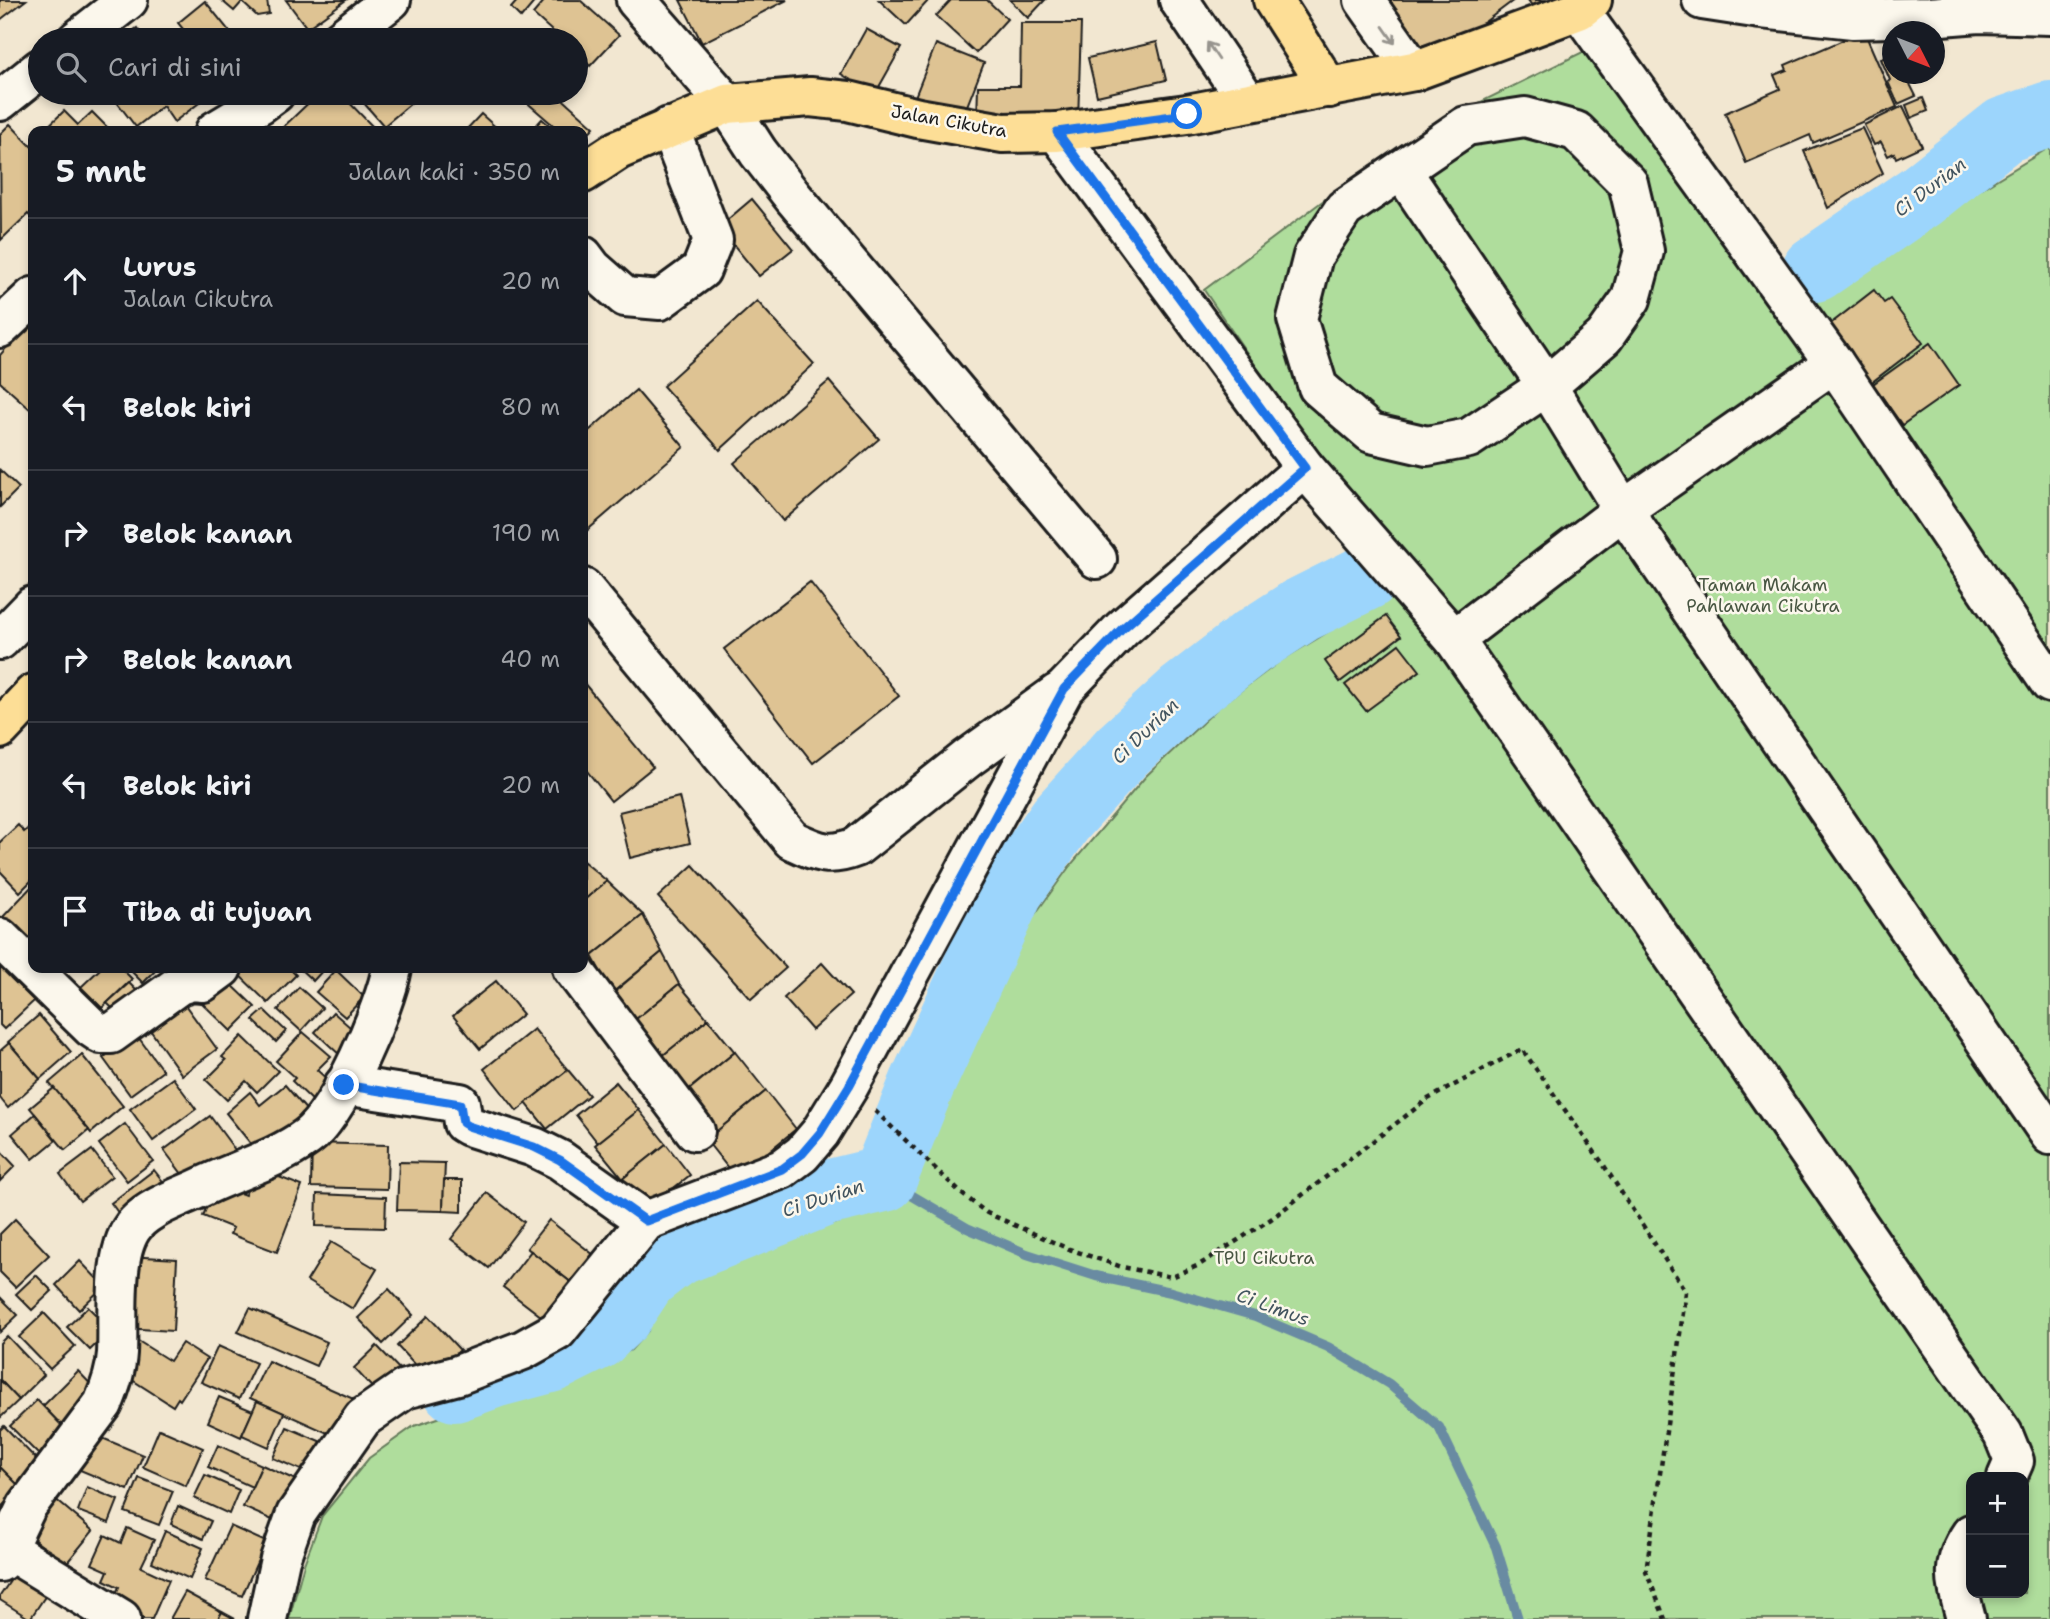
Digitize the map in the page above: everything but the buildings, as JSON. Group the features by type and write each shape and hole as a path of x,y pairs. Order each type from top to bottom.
{"main road":[{"path":"1273,0 1329,88"},
{"name":"Jalan Cikutra","path":"588,170 618,150 727,104 810,97 848,101 918,118 1003,132 1057,132 1187,114 1414,71 1585,5"},
{"path":"0,729 28,699"}],"street":[{"path":"92,28 128,0"},
{"path":"355,28 391,0"},
{"path":"636,0 727,104 758,152 793,198 1097,559"},
{"path":"1179,0 1247,101"},
{"path":"1364,0 1414,71"},
{"path":"1702,0 1853,19 1929,17 1974,6 2050,15"},
{"path":"1585,5 1834,363 2050,683"},
{"path":"0,101 28,79"},
{"path":"223,126 258,105"},
{"path":"1525,117 1576,131 1628,183 1644,251 1631,299 1604,337 1546,386 1469,438 1426,446 1371,433 1318,387 1297,320 1313,256 1343,209 1402,171 1466,126 1525,117"},
{"path":"588,263 625,298 660,300 702,270 713,240 669,127"},
{"path":"1057,132 1305,468 1454,639 2003,1434 2014,1461 2009,1472"},
{"path":"1402,171 1546,386 1623,510 2050,1135"},
{"path":"0,328 28,302"},
{"path":"1454,639 1623,510 1834,363"},
{"path":"588,594 792,840 825,854 841,853 856,847 968,758 1064,689 1122,629 1305,468"},
{"path":"0,640 28,611"},
{"path":"267,1619 280,1559 296,1514 363,1418 405,1389 458,1376 523,1350 557,1331 646,1221 782,1169 802,1154 820,1133 849,1086 1064,689"},
{"path":"0,938 28,965"},
{"path":"36,973 101,1034 111,1034 180,985 192,981 203,982 215,973"},
{"path":"121,1619 4,1545 27,1506 103,1404 110,1387 117,1356 118,1272 127,1242 135,1224 152,1211 233,1172 281,1153 309,1136 327,1116 344,1085 382,1006 391,973"},
{"path":"576,973 695,1131"},
{"path":"344,1085 460,1104 463,1123 534,1147 560,1160 646,1221"},
{"path":"1966,1619 1956,1567 1960,1550 1970,1535"}],"path":[{"path":"874,1110 962,1194 987,1213 1122,1267 1172,1277 1199,1265 1271,1219 1428,1099 1522,1049 1603,1164 1686,1292 1646,1571 1665,1619"}],"green space":[{"path":"1593,47 1783,309 2050,147 2050,1619 289,1619 304,1564 322,1516 369,1458 414,1426 610,1361 631,1350 648,1331 654,1309 670,1290 776,1242 892,1206 929,1117 1010,949 1069,867 1146,776 1219,707 1279,662 1405,585 1204,290 1332,194 1446,119"}],"waterway":[{"name":"Ci Durian","path":"1815,269 1921,196 2004,130 2050,114"},
{"name":"Ci Durian","path":"455,1389 553,1359 597,1337 619,1316 644,1278 675,1254 826,1193 884,1179 922,1084 1011,890 1061,819 1122,751 1183,695 1250,643 1301,610 1367,577"},
{"name":"Ci Limus","path":"884,1179 967,1228 1027,1254 1096,1276 1171,1292 1255,1316 1328,1347 1389,1384 1439,1427 1496,1547 1518,1619"}],"route":[{"path":"344,1085 460,1104 463,1123 534,1147 560,1160 646,1221 782,1169 802,1154 820,1133 849,1086 1064,689 1122,629 1305,468 1057,132 1187,114"}],"park label":[{"name":"Taman Makam Pahlawan Cikutra","path":"1763,595"},
{"name":"TPU Cikutra","path":"1264,1258"}]}
